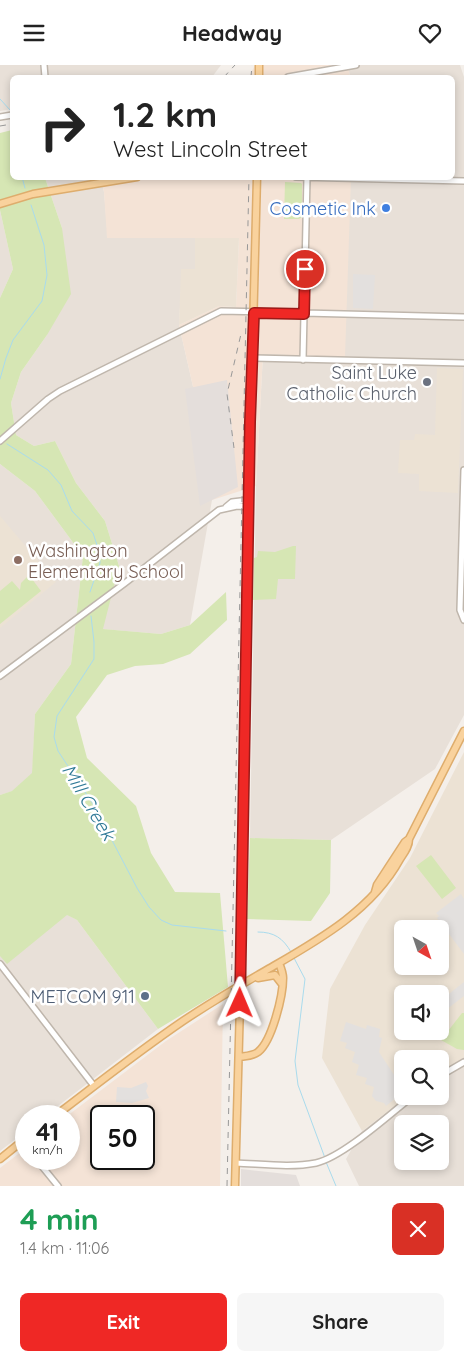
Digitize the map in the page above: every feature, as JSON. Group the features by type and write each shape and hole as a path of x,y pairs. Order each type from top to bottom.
{"main road":[{"path":"0,203 33,194 118,180"},
{"path":"235,1186 257,180"},
{"path":"69,1105 175,1027 336,927 360,908 375,892 377,885 405,842 409,839 464,731"},
{"path":"239,1057 256,1054 268,1040 272,1031 282,984 279,963"},
{"path":"251,979 272,975 277,977 282,984"},
{"path":"0,1159 15,1149"}],"street":[{"path":"308,75 356,65"},
{"path":"302,360 307,180"},
{"path":"412,180 464,181"},
{"path":"0,441 56,393 214,313 228,311 464,317"},
{"path":"253,359 464,363"},
{"path":"464,470 460,602 461,614 464,620"},
{"path":"0,676 126,583 219,510 225,507 249,504"},
{"path":"0,965 94,1086"},
{"path":"449,1071 464,1062"},
{"path":"236,1163 298,1165 321,1161 351,1144 402,1105"},
{"path":"45,1170 58,1186"}],"shaded area":[{"path":"0,65 221,65 214,75 10,75 10,109 0,111"},
{"path":"255,65 348,65 350,75 250,75"},
{"path":"348,65 460,65 464,77 464,715 435,769 331,840 250,838 256,486 263,354 350,180 455,180 455,75 350,75"},
{"path":"46,180 101,180 108,238 195,238 195,269 182,269 179,325 194,391 212,500 190,625 161,634 102,629 119,566 105,521 76,483 55,441 34,446 16,435 11,403 21,372 47,335 62,228"},
{"path":"101,180 351,180 345,357 263,354 256,486 212,500 194,391 179,325 219,306 236,307 239,238 107,238"},
{"path":"0,210 13,269 0,298"},
{"path":"195,238 239,238 236,307 219,306 179,325 181,269 195,269"},
{"path":"353,274 375,275 373,309 353,308"},
{"path":"437,368 463,369 458,493 419,491 419,474 398,473 400,440 414,440 415,434 435,435"},
{"path":"227,380 238,487 200,506 185,389"},
{"path":"0,464 35,491 83,556 71,664 35,714 32,785 0,795"},
{"name":"Washington Elementary School","path":"0,516 56,582 0,628"},
{"path":"464,752 464,1059 449,1068 449,1050 394,1050 394,1105 396,1105 362,1131 322,1058 330,989 365,925 410,858"},
{"path":"0,872 8,884 77,920 158,1029 59,1105 15,1105 15,1139 0,1151"},
{"path":"461,894 464,899 464,954 449,934 449,920 438,920 437,918 439,916 436,913"},
{"path":"464,982 464,996 449,1008 449,994"},
{"path":"223,1004 220,1186 0,1186 0,1168 15,1156 15,1170 80,1170 80,1106 166,1041"},
{"path":"346,1022 366,1029 367,1025 380,1029 379,1037 382,1038 379,1052 394,1075 394,1100 386,1106 384,1103 376,1101 372,1096 374,1087 365,1084 367,1078 356,1075 359,1065 352,1062 355,1052 345,1048 347,1043 340,1041"},
{"path":"464,1059 464,1186 359,1186 346,1159 362,1131 396,1105 449,1105 449,1068"},
{"path":"146,1082 148,1086 146,1091 149,1098 132,1103 116,1102 117,1087 131,1088"},
{"path":"241,1169 296,1175 300,1186 241,1186"}],"green space":[{"path":"10,130 10,180 46,180 62,228 71,294 47,335 21,372 11,403 16,435 34,446 55,441 76,483 105,521 119,566 103,629 161,634 190,625 226,592 227,620 190,654 163,664 135,666 107,675 76,717 87,758 136,806 151,853 175,892 220,893 228,987 158,1029 77,920 67,915 7,964 0,956 0,795 12,791 32,773 35,714 71,664 83,556 35,491 0,464 0,298 13,269 0,210 0,133"},
{"path":"285,182 302,184 302,217 299,219 284,219"},
{"path":"296,546 295,579 278,579 276,599 253,600 254,558 257,557 258,551 275,552"},
{"path":"29,575 41,591 0,624 0,591 12,581 20,590 21,583"},
{"path":"250,838 331,840 330,893 311,921 247,919"},
{"path":"431,855 456,888 442,899 416,866"},
{"path":"464,1013 464,1050 457,1049 441,1040 449,1040 449,1030"}],"waterway":[{"name":"Mill Creek","path":"0,99 10,110"},
{"name":"Mill Creek","path":"23,180 25,188"},
{"name":"Mill Creek","path":"0,379 13,340 42,301 47,275 44,245 31,205"},
{"name":"Mill Creek","path":"7,444 48,470 61,485 72,511 93,533 99,551 100,563 90,592"},
{"name":"Mill Creek","path":"91,616 94,659 57,716 54,737 58,751 93,804 137,888 149,907 161,920 172,925 226,931"},
{"name":"Mill Creek","path":"258,932 269,933 277,937 285,943 291,952"},
{"name":"Mill Creek","path":"294,958 305,979 295,1061 298,1085 325,1158"},
{"name":"Mill Creek","path":"326,1162 336,1186"}],"railway":[{"path":"226,75 235,65"},
{"path":"251,75 252,65"},
{"path":"0,126 10,124"},
{"path":"227,1186 249,180"},
{"path":"234,448 227,394 241,334"}],"place":[{"name":"Cosmetic Ink","path":"386,208"},
{"name":"Saint Luke Catholic Church","path":"427,382"},
{"name":"Washington Elementary School","path":"18,560"},
{"name":"METCOM 911","path":"145,996"}],"route":[{"path":"240,1003 250,422 254,313 304,314 305,269"}]}
